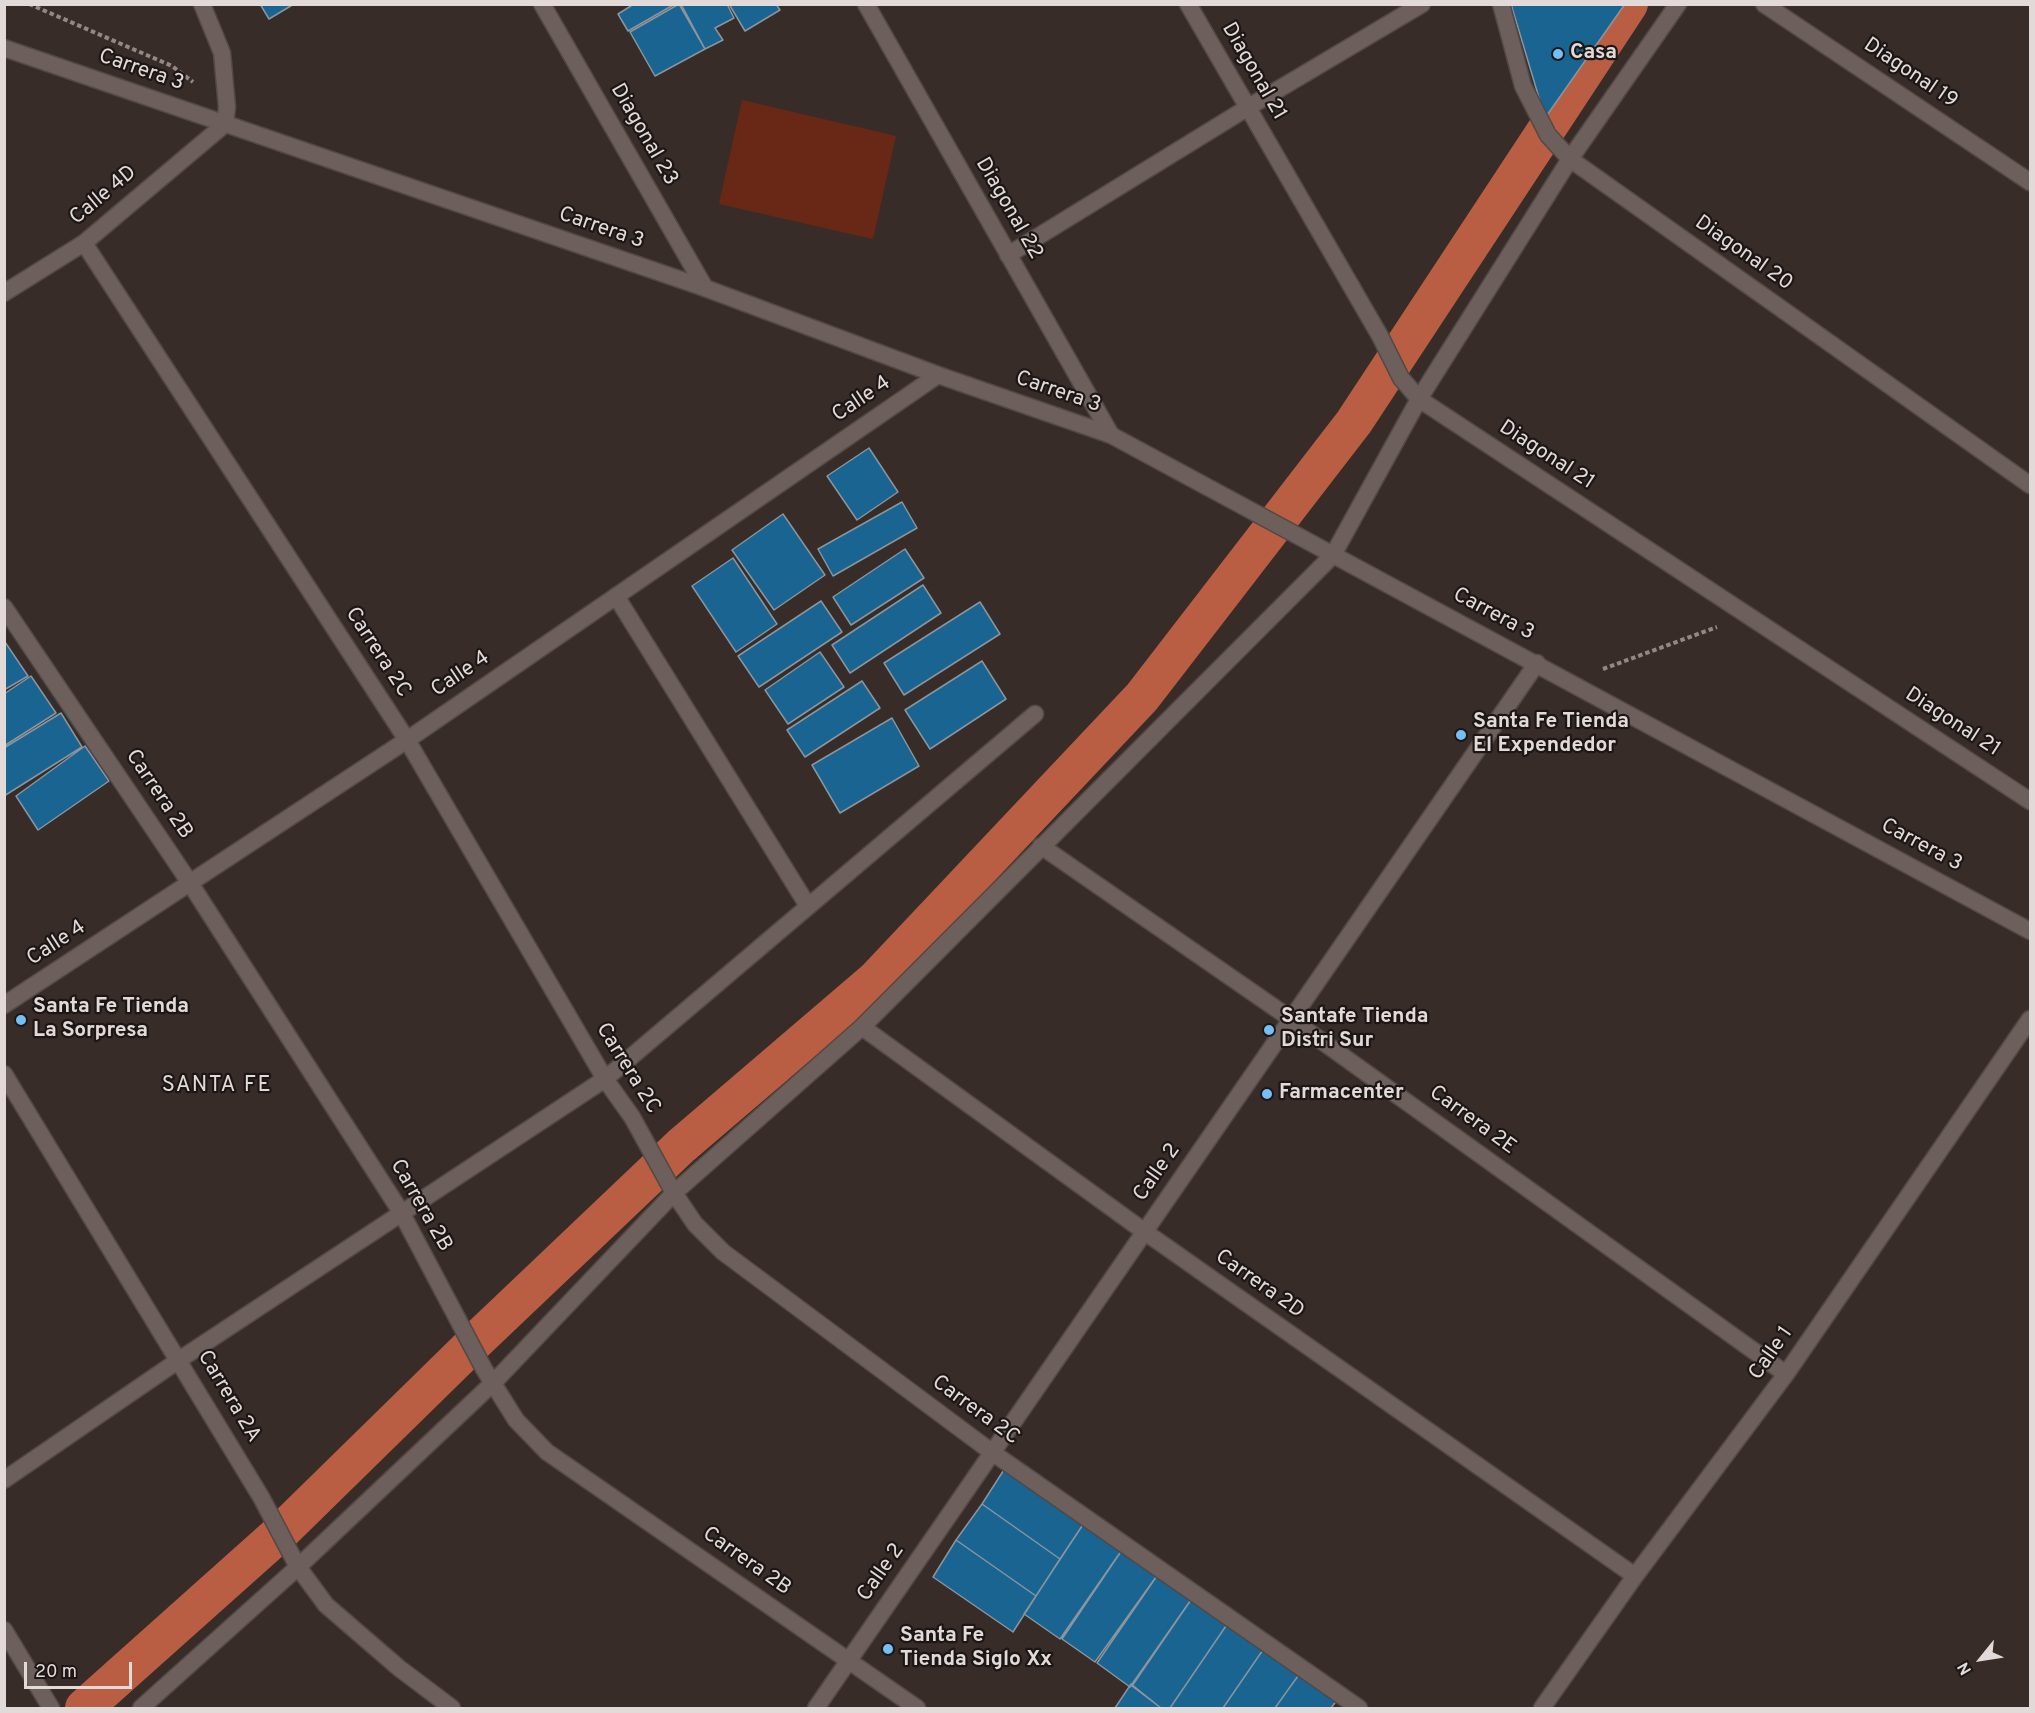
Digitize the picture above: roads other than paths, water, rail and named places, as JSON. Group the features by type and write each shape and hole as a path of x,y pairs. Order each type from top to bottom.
{"street":[{"path":"202,4 222,53 227,107 225,124"},
{"name":"Diagonal 23","path":"542,4 705,288"},
{"name":"Diagonal 22","path":"866,4 1111,435"},
{"name":"Diagonal 21","path":"1188,4 1380,336 1401,378 1419,399 2031,801"},
{"path":"1008,255 1422,4"},
{"name":"Diagonal 20","path":"1501,4 1523,86 1548,135 1570,159 2031,484"},
{"path":"141,1708 489,1375 671,1188 862,1027 1333,555 1419,399 1570,159 1678,4"},
{"name":"Diagonal 19","path":"1764,4 2031,182"},
{"name":"Carrera 3","path":"4,48 705,288 938,375 1111,435 2031,931"},
{"name":"Calle 4D","path":"4,293 84,243 225,124"},
{"name":"Carrera 2C","path":"84,243 407,740 605,1079 632,1117 671,1188 695,1224 723,1252 993,1453 1359,1708"},
{"name":"Calle 4","path":"4,1005 407,740 938,375"},
{"path":"616,596 808,906"},
{"name":"Carrera 2B","path":"4,608 190,883 401,1212 455,1315 516,1420 547,1452 917,1708"},
{"name":"Calle 2","path":"816,1708 1536,663"},
{"path":"4,1480 179,1360 605,1079 1035,714"},
{"name":"Carrera 2E","path":"1041,846 1292,1019 1786,1374"},
{"name":"Calle 1","path":"1542,1708 1635,1576 1786,1374 2031,1019"},
{"name":"Carrera 2D","path":"862,1027 1145,1232 1635,1576"},
{"name":"Carrera 2A","path":"4,1074 261,1497 294,1561 326,1605 399,1668 452,1708"},
{"path":"4,1630 51,1708"}],"waterway":[{"path":"84,1708 281,1532 479,1338 681,1146 875,980 1142,697 1354,422 1629,4"}],"place":[{"name":"Casa","path":"1558,54"},
{"name":"Santa Fe Tienda El Expendedor","path":"1461,735"},
{"name":"Santa Fe Tienda La Sorpresa","path":"21,1020"},
{"name":"Santafe Tienda Distri Sur","path":"1269,1030"},
{"name":"Farmacenter","path":"1267,1094"},
{"name":"Santa Fe Tienda Siglo Xx","path":"888,1649"}],"district":[{"name":"SANTA FE","path":"217,1087"}]}
